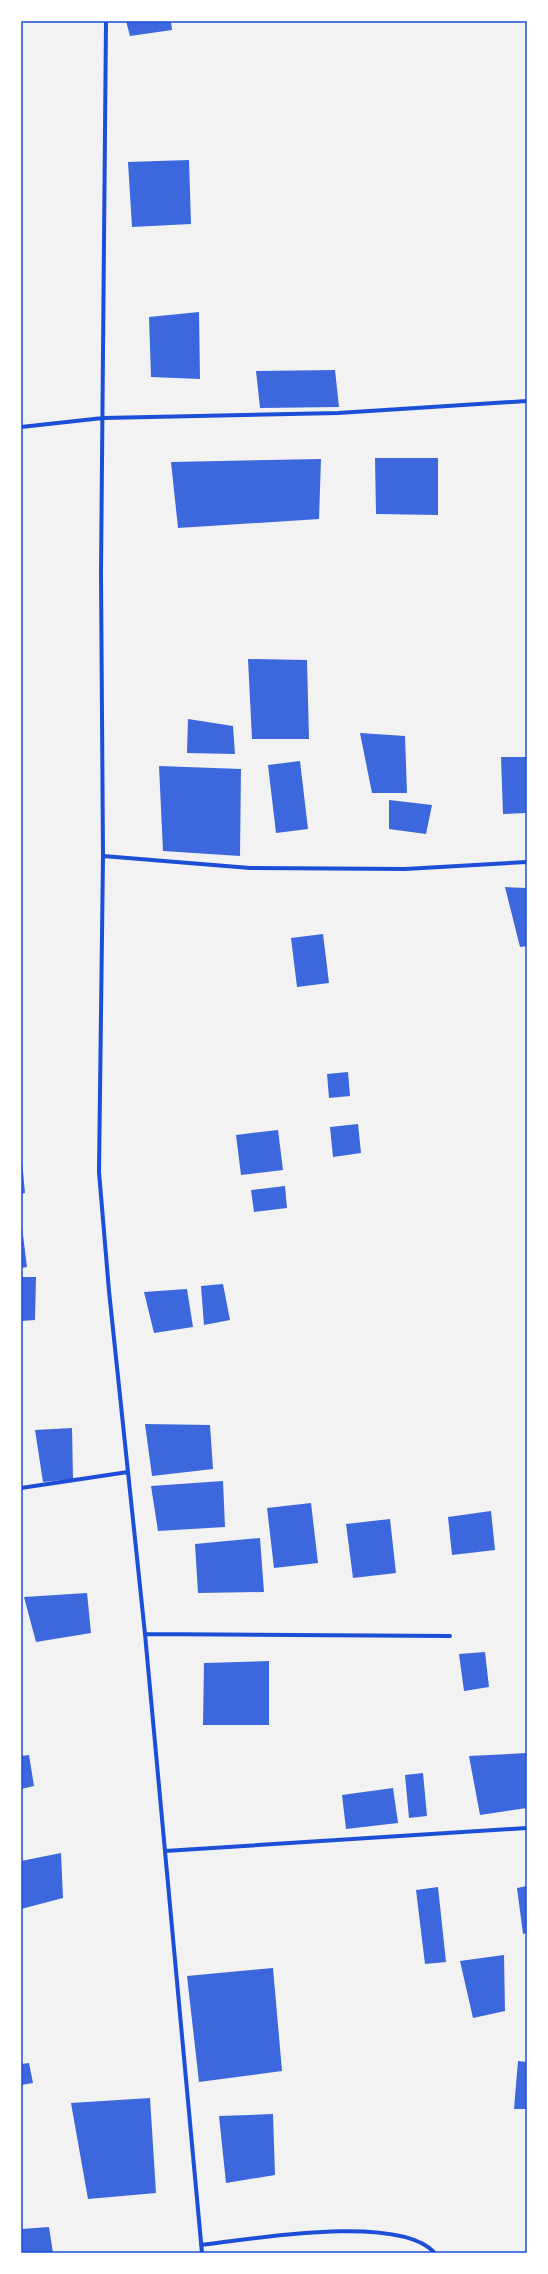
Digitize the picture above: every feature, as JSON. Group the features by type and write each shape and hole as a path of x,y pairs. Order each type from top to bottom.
{"street":[{"path":"106,21 101,573 103,856 99,1172 109,1291 145,1634 202,2253"},
{"path":"21,427 103,418 338,413 527,401"},
{"path":"103,856 250,868 405,869 527,862"},
{"path":"21,1488 128,1472"},
{"path":"145,1634 450,1636"},
{"path":"165,1851 527,1828"},
{"path":"201,2245 300,2234 349,2231 392,2235 415,2240 435,2253"}],"building":[{"path":"126,21 171,21 172,30 130,36"},
{"path":"189,160 191,224 132,227 128,162"},
{"path":"199,312 200,379 151,377 149,317"},
{"path":"335,370 339,407 260,408 256,371"},
{"path":"375,458 438,458 438,515 376,514"},
{"path":"321,459 319,519 178,528 171,462"},
{"path":"248,659 307,660 309,739 252,739"},
{"path":"188,719 233,726 235,754 187,753"},
{"path":"360,733 405,736 407,793 372,793"},
{"path":"501,757 527,757 527,813 503,814"},
{"path":"300,761 308,829 276,833 268,765"},
{"path":"159,766 241,769 240,856 163,851"},
{"path":"389,800 432,805 426,834 389,829"},
{"path":"505,887 527,888 527,946 520,947"},
{"path":"323,934 329,983 297,987 291,938"},
{"path":"348,1072 350,1096 329,1098 327,1074"},
{"path":"358,1124 361,1153 333,1157 330,1127"},
{"path":"278,1130 283,1170 241,1175 236,1135"},
{"path":"21,1150 25,1193 21,1194"},
{"path":"285,1186 287,1208 254,1212 251,1190"},
{"path":"21,1227 27,1267 21,1268"},
{"path":"21,1277 36,1277 35,1320 21,1321"},
{"path":"223,1284 230,1320 204,1325 201,1286"},
{"path":"187,1289 193,1327 154,1333 144,1292"},
{"path":"145,1424 210,1425 213,1469 152,1476"},
{"path":"72,1428 73,1479 43,1482 35,1430"},
{"path":"223,1481 225,1527 158,1531 151,1486"},
{"path":"311,1503 318,1563 274,1568 267,1508"},
{"path":"491,1511 495,1550 452,1555 448,1517"},
{"path":"390,1519 396,1573 353,1578 346,1524"},
{"path":"260,1538 264,1592 198,1593 195,1544"},
{"path":"87,1593 91,1633 36,1642 24,1597"},
{"path":"485,1652 489,1687 464,1691 459,1654"},
{"path":"269,1661 269,1725 203,1725 204,1663"},
{"path":"527,1753 527,1808 480,1815 469,1756"},
{"path":"29,1755 34,1786 21,1789 21,1756"},
{"path":"423,1773 427,1816 409,1818 405,1775"},
{"path":"393,1788 398,1823 346,1829 342,1795"},
{"path":"61,1853 63,1898 21,1909 21,1861"},
{"path":"527,1886 527,1933 523,1934 517,1888"},
{"path":"438,1887 446,1962 425,1964 416,1890"},
{"path":"504,1955 505,2011 473,2018 460,1961"},
{"path":"273,1968 282,2071 199,2082 187,1976"},
{"path":"518,2061 527,2062 527,2109 514,2109"},
{"path":"29,2063 33,2083 21,2085 21,2064"},
{"path":"150,2098 156,2193 88,2199 71,2103"},
{"path":"273,2114 275,2175 226,2183 219,2116"},
{"path":"49,2227 53,2253 21,2253 21,2229"}]}
